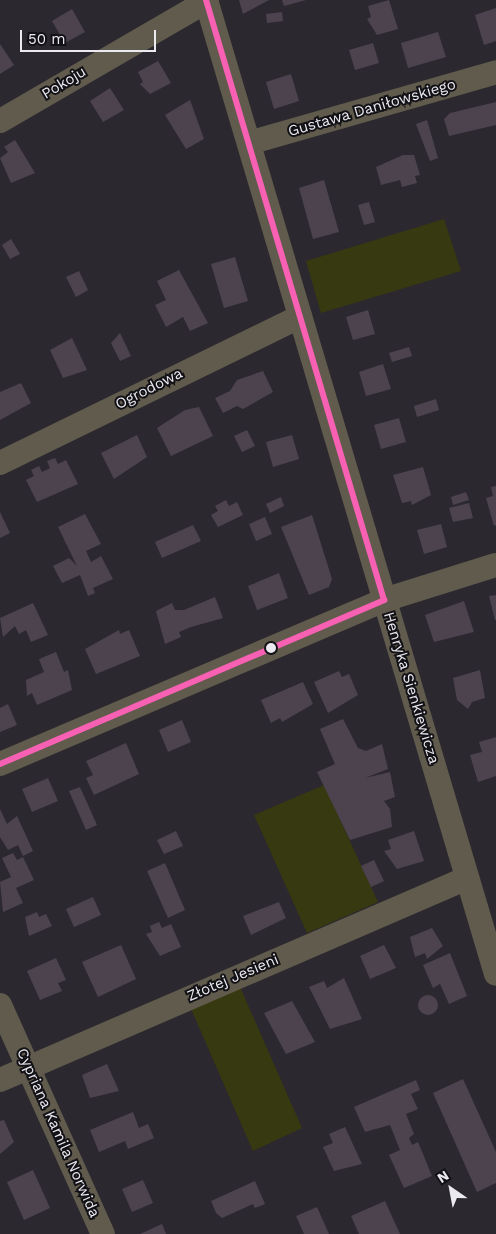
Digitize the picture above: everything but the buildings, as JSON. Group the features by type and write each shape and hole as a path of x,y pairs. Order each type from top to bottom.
{"street":[{"name":"Pokoju","path":"0,121 206,1"},
{"name":"Henryka Sienkiewicza","path":"206,1 496,974"},
{"name":"Gustawa Daniłowskiego","path":"249,143 496,72"},
{"name":"Ogrodowa","path":"0,463 300,317"},
{"path":"0,764 384,600 496,564"},
{"name":"Złotej Jesieni","path":"0,1080 467,878"},
{"name":"Cypriana Kamila Norwida","path":"0,1004 103,1234"}],"shaded area":[{"path":"444,219 461,271 321,313 306,261"},
{"path":"324,785 378,902 307,933 254,815"},
{"path":"240,987 302,1128 253,1151 191,1009"}],"transit line":[{"path":"0,764 384,600 206,0"}]}
